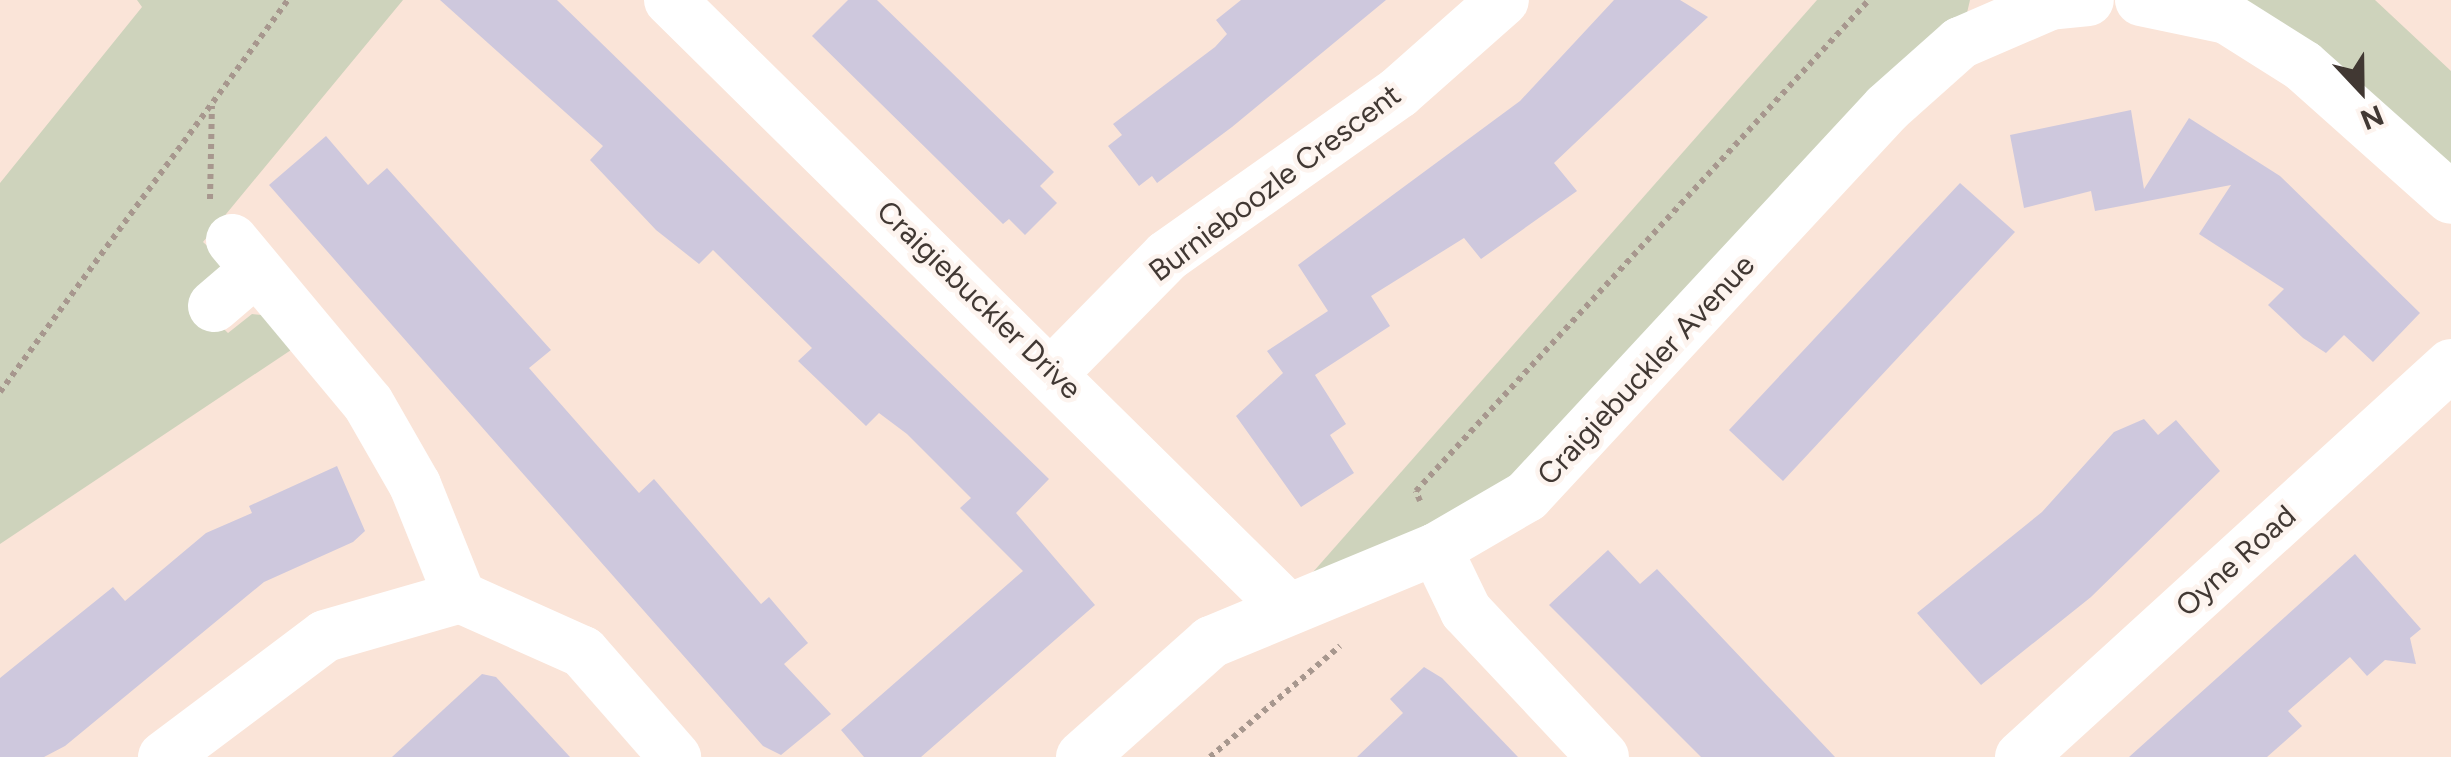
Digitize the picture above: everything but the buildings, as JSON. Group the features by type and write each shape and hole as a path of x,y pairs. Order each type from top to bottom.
{"street":[{"name":"Burnieboozle Crescent","path":"1054,371 1167,256 1398,93 1502,0"},
{"name":"Craigiebuckler Avenue","path":"1082,757 1211,642 1284,605 1436,548 1527,496 1602,424 1965,22 2088,0"},
{"path":"2141,0 2228,18 2303,66 2451,198"},
{"name":"Craigiebuckler Drive","path":"681,4 1054,371 1284,605"},
{"path":"214,306 244,255 368,403 415,485 460,597"},
{"name":"Oyne Road","path":"2021,757 2451,365"},
{"path":"1436,548 1466,611 1603,757"},
{"path":"164,757 325,636 460,597 583,652 676,757"}],"path":[{"path":"0,392 288,0"},
{"path":"1436,548 1416,491 1870,0"},
{"path":"212,104 210,200 244,255"},
{"path":"1210,757 1357,631"}],"green space":[{"path":"137,0 403,0 203,242 227,264 203,309 228,333 252,314 280,317 303,342 0,544 0,183 142,7"},
{"path":"1817,0 1970,0 1960,43 1527,496 1284,605"},
{"path":"2141,0 2375,0 2451,71 2451,198 2303,66"}]}
